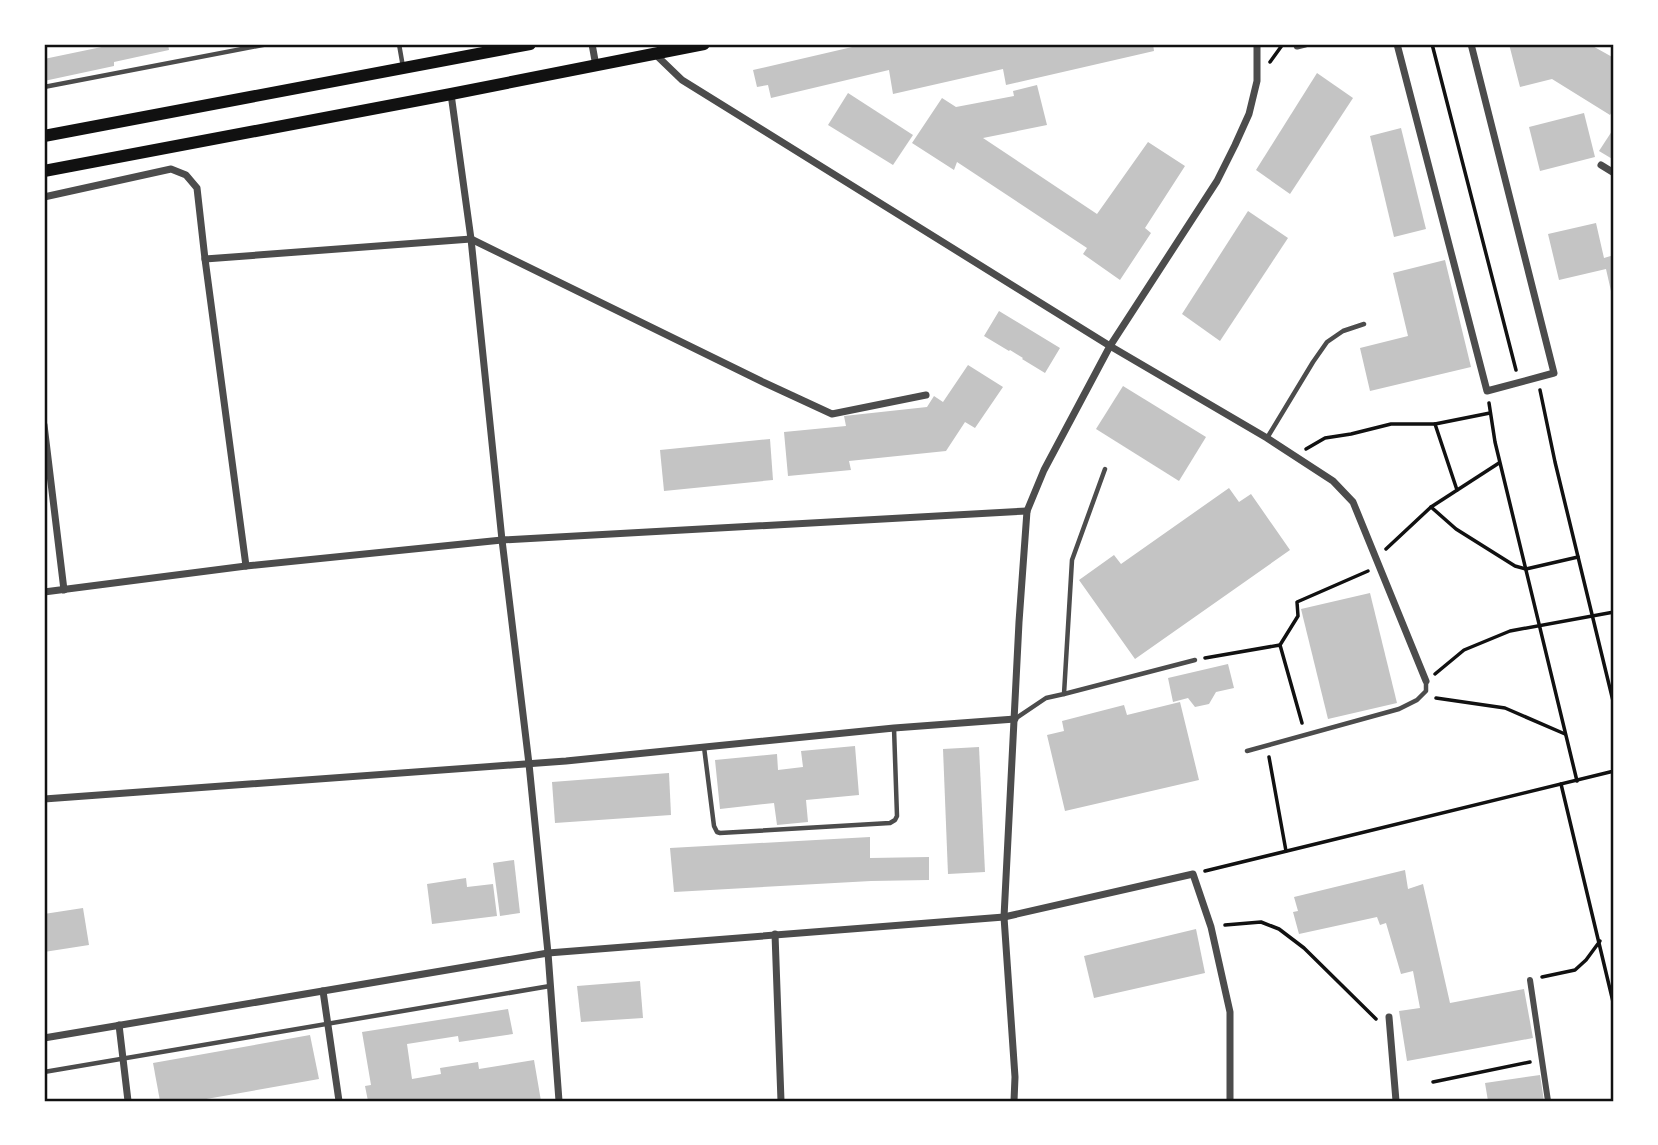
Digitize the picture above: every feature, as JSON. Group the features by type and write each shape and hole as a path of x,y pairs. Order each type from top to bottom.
{"main road":[{"path":"44,136 530,44"},
{"path":"44,171 704,44"}],"street":[{"path":"592,44 596,66"},
{"path":"1014,1101 1015,1077 1004,916 1018,622 1027,511 1044,470 1110,346 1216,181 1235,145 1249,114 1256,81 1257,44"},
{"path":"1396,44 1486,391 1554,373 1471,44"},
{"path":"655,54 682,80 1333,481 1353,502 1426,681"},
{"path":"450,94 471,239 502,541 530,764 559,1101"},
{"path":"1601,165 1614,173"},
{"path":"44,197 171,169 186,175 197,188 246,566"},
{"path":"205,259 471,239 832,414 926,395"},
{"path":"44,425 64,590"},
{"path":"44,592 246,566 502,541 1027,511"},
{"path":"44,799 530,764 894,728 1015,719"},
{"path":"44,1038 548,953 1004,916 1193,874 1211,927 1230,1012 1230,1101"},
{"path":"775,934 781,1101"},
{"path":"1530,980 1548,1101"},
{"path":"323,991 339,1101"},
{"path":"1388,1017 1396,1101"},
{"path":"119,1025 128,1101"}],"lane":[{"path":"44,87 268,44"},
{"path":"399,44 403,68"},
{"path":"1267,438 1327,342 1343,331 1364,324"},
{"path":"1064,694 1072,560 1105,469"},
{"path":"1015,719 1046,698 1195,660"},
{"path":"1247,751 1399,709 1426,691 1426,681"},
{"path":"704,747 717,832 890,823 897,816 894,728"},
{"path":"44,1072 550,986"}],"path":[{"path":"1432,44 1519,382"},
{"path":"1537,378 1614,705"},
{"path":"1486,391 1500,462 1577,781"},
{"path":"1295,456 1325,438 1391,424 1435,424 1490,413"},
{"path":"1435,424 1457,490"},
{"path":"1305,735 1280,645 1298,616 1297,601 1368,572 1377,559 1431,507 1500,462"},
{"path":"1431,507 1456,530 1515,566 1525,569 1578,558"},
{"path":"1426,681 1464,650 1510,631 1614,612"},
{"path":"1195,660 1280,645"},
{"path":"1416,700 1439,698 1505,708 1565,734"},
{"path":"1267,746 1286,851"},
{"path":"1193,874 1614,771"},
{"path":"1561,784 1614,1006"},
{"path":"1211,927 1261,922 1279,929 1304,948 1390,1033"},
{"path":"1530,980 1575,970 1600,941"},
{"path":"1433,1082 1542,1060"}],"building":[{"path":"116,44 168,44 169,50 114,62 114,66 44,81 44,59"},
{"path":"865,44 1153,44 1154,51 1006,85 1003,69 893,94 889,70 771,98 768,85 757,87 753,70"},
{"path":"1509,44 1589,44 1614,58 1614,108 1610,115 1552,79 1520,87"},
{"path":"1317,73 1353,98 1290,194 1256,170"},
{"path":"1037,85 1047,125 983,138 1097,214 1148,142 1185,166 1145,228 1151,233 1120,280 1083,254 1087,248 957,162 954,170 912,143 942,98 956,107 1014,96 1013,91"},
{"path":"848,93 913,135 893,165 828,125"},
{"path":"1584,113 1595,157 1540,171 1529,127"},
{"path":"1401,128 1426,229 1394,237 1370,136"},
{"path":"1614,128 1614,160 1599,151"},
{"path":"1248,211 1288,238 1220,341 1182,314"},
{"path":"1596,223 1604,258 1614,255 1614,290 1611,291 1606,269 1559,280 1548,234"},
{"path":"1445,260 1471,367 1370,391 1360,348 1408,336 1393,273"},
{"path":"999,311 1060,348 1045,373 984,336"},
{"path":"968,365 1003,387 975,428 965,422 946,451 849,461 851,470 788,476 784,432 846,426 844,416 927,407 934,396 943,402"},
{"path":"1123,386 1206,437 1179,481 1096,429"},
{"path":"770,439 773,480 664,491 660,450"},
{"path":"1229,488 1239,502 1251,494 1290,550 1135,659 1079,580 1114,555 1121,564"},
{"path":"1370,593 1397,703 1328,719 1301,609"},
{"path":"1228,664 1234,688 1216,692 1209,704 1195,707 1188,698 1173,702 1168,678"},
{"path":"1180,702 1199,780 1065,811 1047,735 1064,731 1062,721 1124,705 1127,715"},
{"path":"855,746 859,795 806,800 808,822 777,825 774,803 720,809 715,760 777,754 778,770 803,767 801,751"},
{"path":"979,747 985,872 948,874 943,749"},
{"path":"669,773 671,815 555,823 552,782"},
{"path":"870,837 870,858 929,857 929,880 674,892 670,848"},
{"path":"514,860 520,913 500,916 493,863"},
{"path":"1405,870 1408,889 1423,884 1450,1003 1524,989 1533,1038 1407,1061 1399,1011 1420,1008 1413,971 1401,974 1386,923 1380,925 1377,917 1299,934 1293,912 1298,911 1294,897"},
{"path":"466,878 467,887 493,884 497,916 432,924 427,884"},
{"path":"83,908 89,945 44,952 44,914"},
{"path":"1196,929 1205,973 1094,998 1084,956"},
{"path":"640,981 643,1018 581,1022 577,986"},
{"path":"508,1009 513,1034 459,1042 458,1036 407,1044 412,1079 441,1074 440,1068 478,1062 479,1069 534,1060 541,1101 368,1101 365,1086 371,1085 362,1032"},
{"path":"310,1035 319,1079 195,1101 160,1101 153,1063"},
{"path":"1540,1075 1544,1101 1488,1101 1485,1083"}]}
